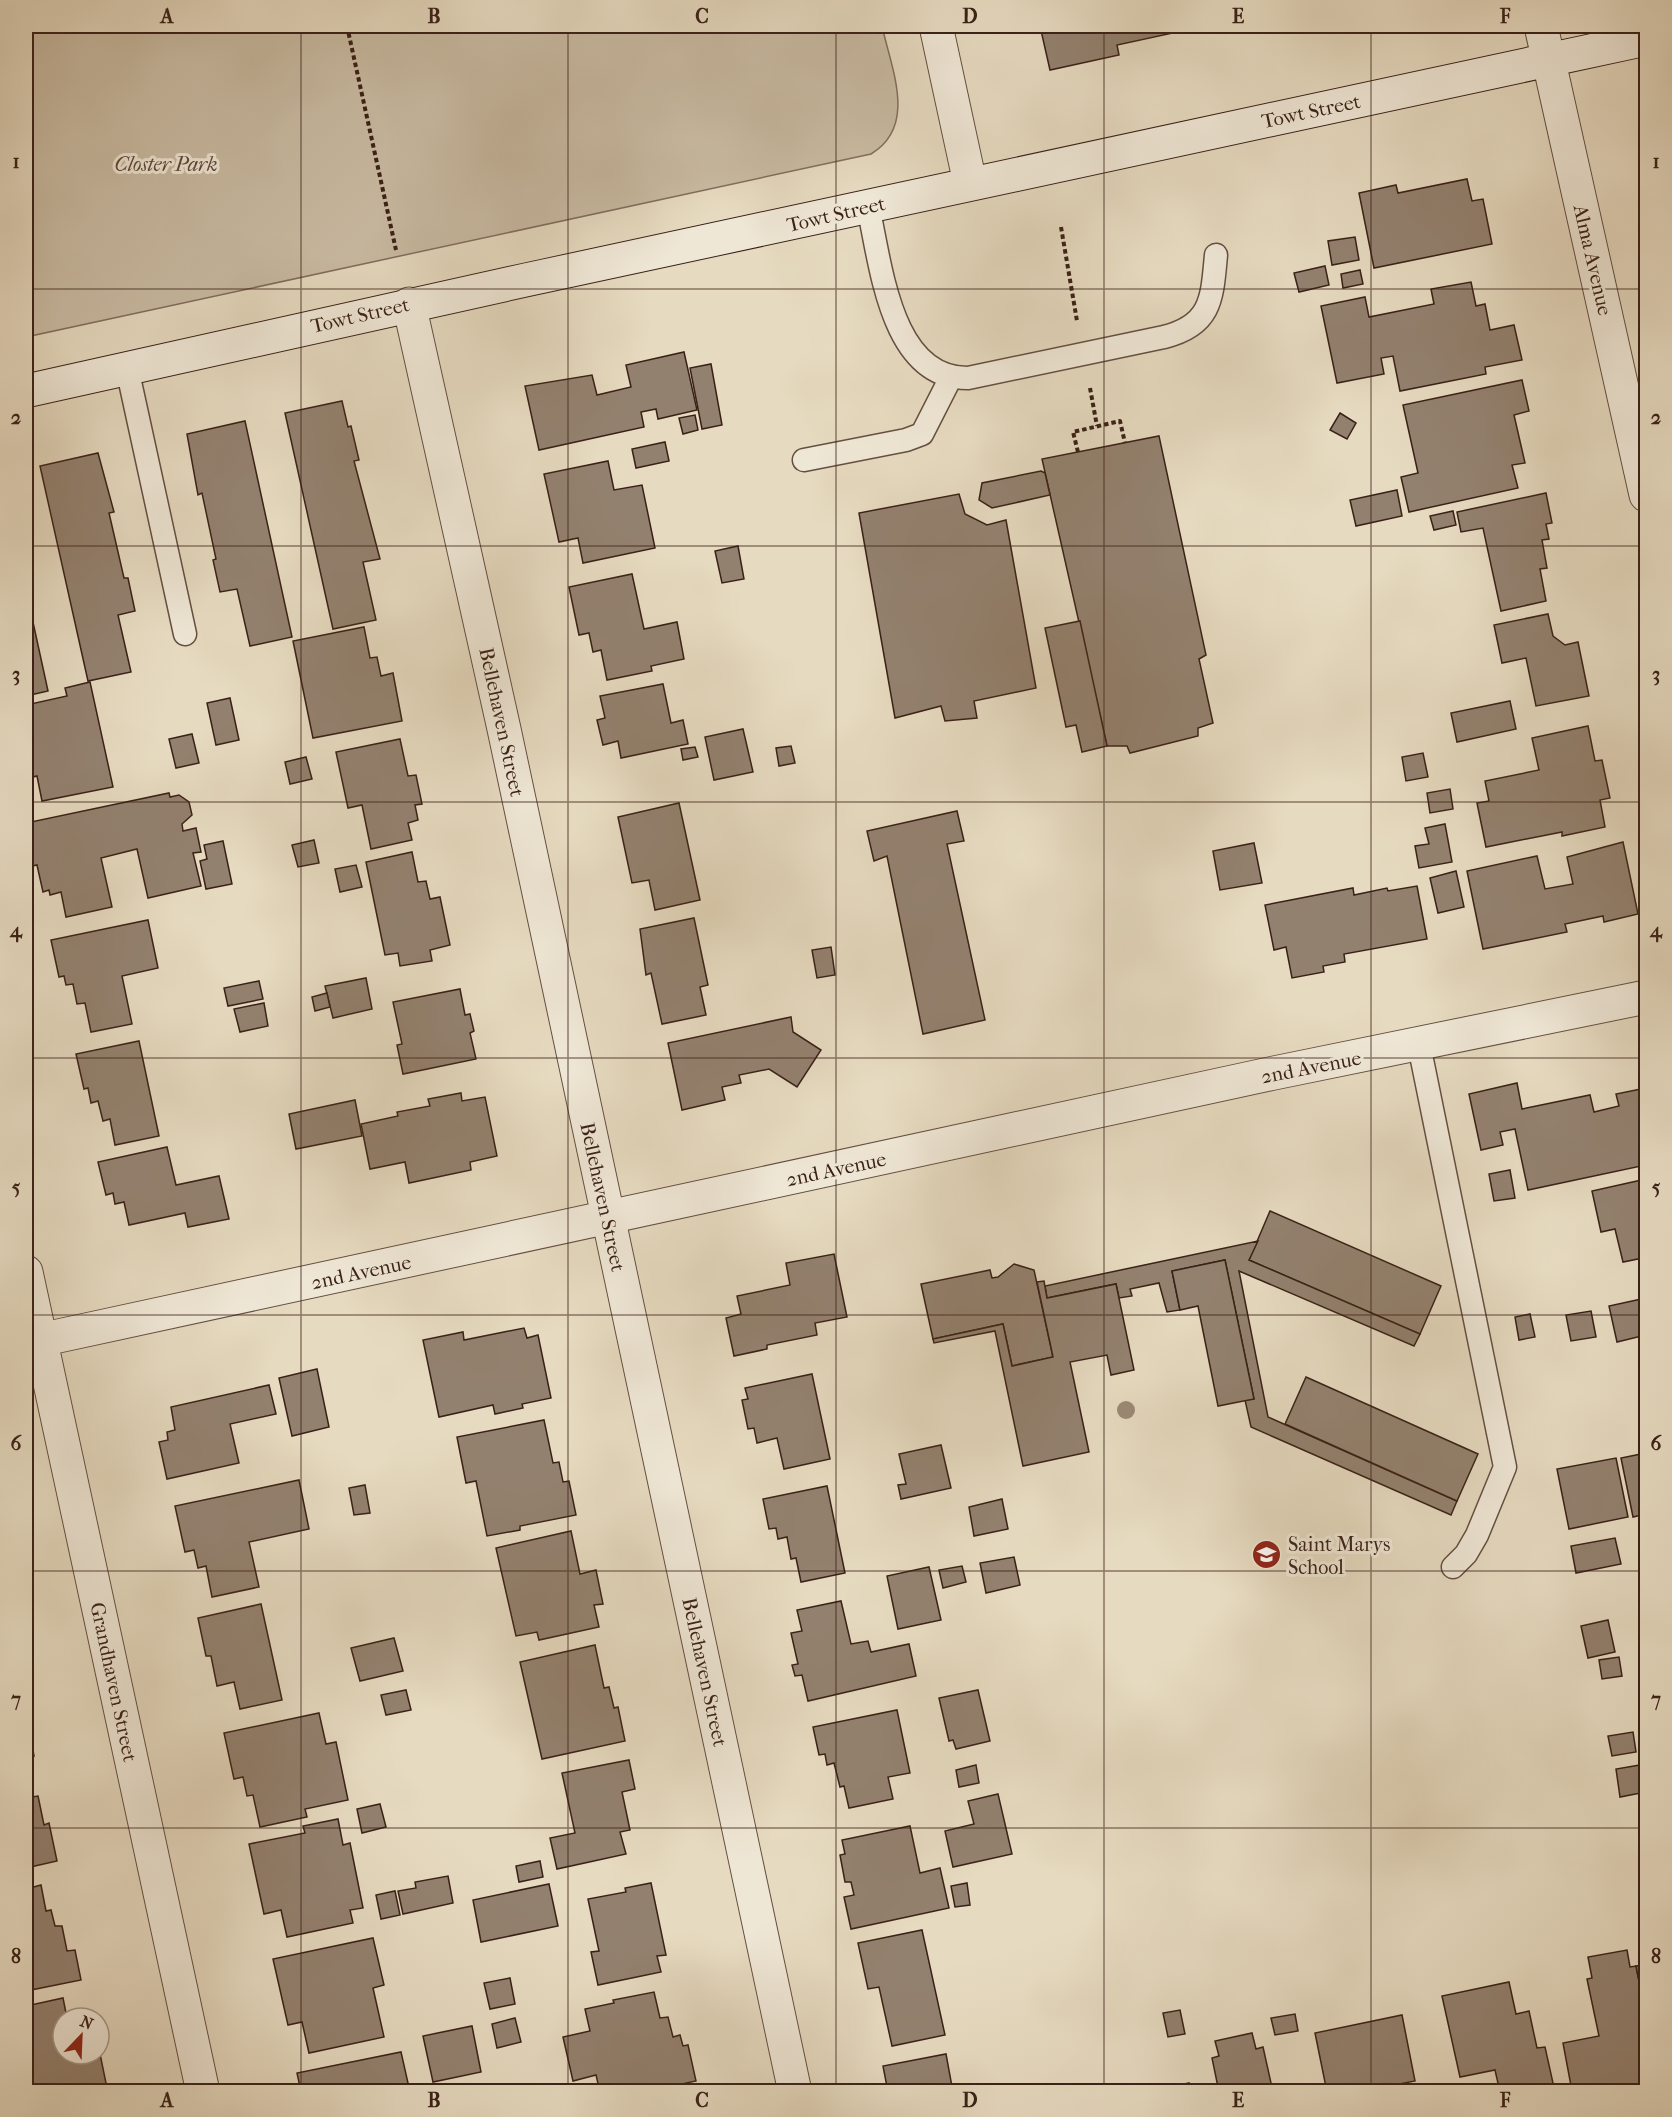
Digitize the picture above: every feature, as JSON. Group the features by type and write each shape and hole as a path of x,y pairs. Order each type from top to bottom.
{"street":[{"path":"936,26 969,183"},
{"name":"Alma Avenue","path":"1541,26 1647,495"},
{"name":"Towt Street","path":"26,391 409,304 1647,39"},
{"name":"Bellehaven Street","path":"409,304 504,729 795,2091"},
{"name":"2nd Avenue","path":"33,1341 608,1219 1274,1073 1647,997"},
{"name":"Grandhaven Street","path":"26,1272 33,1341 203,2091"}],"lane":[{"path":"868,207 894,320 904,339 918,355 933,369 950,378 968,378 1164,337 1192,327 1203,317 1209,302 1216,255"},
{"path":"127,368 185,634"},
{"path":"804,460 906,440 922,434 950,378"},
{"path":"1419,1045 1505,1467 1477,1535 1466,1554 1453,1567"}],"path":[{"path":"347,26 396,250"},
{"path":"1078,452 1073,432 1120,421 1125,442"}],"green space":[{"name":"Closter Park","path":"26,26 882,26 895,78 898,112 894,128 885,142 871,154 26,337"}],"building":[{"path":"1040,26 1181,26 1182,31 1117,45 1119,55 1050,70"},
{"path":"1467,179 1472,201 1483,199 1492,244 1374,268 1359,193 1396,185 1398,193"},
{"path":"1355,237 1359,260 1332,265 1328,241"},
{"path":"1325,266 1329,285 1299,292 1294,273"},
{"path":"1360,270 1363,284 1343,288 1341,274"},
{"path":"1471,282 1476,306 1485,304 1490,330 1514,325 1522,360 1485,367 1486,374 1400,391 1393,356 1381,358 1384,374 1337,383 1321,306 1365,297 1369,317 1434,304 1431,289"},
{"path":"684,352 697,410 658,419 656,409 641,412 644,427 539,450 525,386 592,375 597,395 631,387 626,365"},
{"path":"711,364 722,425 702,429 690,368"},
{"path":"1522,380 1529,411 1514,415 1525,463 1512,465 1518,488 1409,512 1401,477 1418,473 1403,405"},
{"path":"342,401 348,427 351,426 359,460 354,461 380,559 363,562 376,620 333,629 285,413"},
{"path":"1340,413 1356,423 1347,439 1330,430"},
{"path":"695,415 698,430 683,434 679,418"},
{"path":"245,421 292,637 250,646 237,589 220,592 213,560 216,559 202,493 198,495 187,434"},
{"path":"1159,436 1206,655 1199,659 1213,723 1198,728 1198,736 1130,753 1127,746 1107,746 1042,459"},
{"path":"665,442 669,461 636,468 632,449"},
{"path":"98,453 114,512 109,513 124,578 128,578 135,611 118,615 131,672 88,681 40,466"},
{"path":"608,461 614,490 642,485 655,548 583,563 578,538 559,542 544,474"},
{"path":"1041,471 1045,473 1050,495 992,508 979,500 982,483"},
{"path":"1397,490 1402,516 1356,526 1350,500"},
{"path":"1546,493 1552,523 1546,524 1549,539 1542,540 1547,568 1540,569 1546,601 1501,611 1483,528 1461,532 1457,512"},
{"path":"959,494 965,514 987,525 1006,520 1036,688 974,701 977,718 945,721 941,706 895,718 859,513"},
{"path":"1453,511 1456,525 1434,530 1430,516"},
{"path":"738,546 744,579 722,583 715,551"},
{"path":"632,574 644,629 677,622 684,659 651,666 652,671 607,680 601,650 593,652 589,633 579,635 569,587"},
{"path":"26,590 48,691 26,696"},
{"path":"1548,614 1553,636 1565,645 1578,642 1589,696 1536,706 1526,658 1502,663 1494,625"},
{"path":"1080,621 1107,746 1082,752 1076,725 1066,727 1045,628"},
{"path":"364,627 370,658 377,657 381,676 393,673 402,721 313,738 293,641"},
{"path":"90,682 113,787 42,801 37,776 29,778 26,762 26,705 67,696 65,688"},
{"path":"663,684 671,723 683,720 688,744 621,758 618,741 603,745 597,720 605,718 600,696"},
{"path":"230,698 239,740 216,745 207,703"},
{"path":"1510,701 1516,729 1457,742 1451,713"},
{"path":"1588,726 1595,761 1602,760 1610,798 1600,800 1605,827 1562,836 1562,832 1486,847 1477,803 1489,801 1485,781 1539,770 1532,738"},
{"path":"743,729 753,772 714,780 705,737"},
{"path":"192,734 199,763 176,768 169,739"},
{"path":"400,739 408,776 416,775 422,804 415,805 418,820 408,823 412,840 371,849 362,805 348,808 336,752"},
{"path":"791,746 795,763 779,766 776,748"},
{"path":"695,747 698,757 683,760 681,749"},
{"path":"1423,753 1428,777 1406,781 1402,757"},
{"path":"306,757 312,779 290,784 285,762"},
{"path":"1450,789 1453,809 1430,813 1427,793"},
{"path":"169,793 170,797 179,795 189,802 192,815 182,824 183,831 196,828 201,852 193,853 201,886 148,898 137,849 101,858 112,907 66,917 61,892 50,895 49,890 43,892 37,865 32,866 26,838 26,823"},
{"path":"679,803 700,900 655,910 649,880 632,883 618,817"},
{"path":"957,811 964,841 947,844 985,1020 923,1034 887,856 874,861 867,831"},
{"path":"1445,824 1452,862 1419,868 1415,846 1429,844 1425,828"},
{"path":"314,840 319,863 298,867 292,845"},
{"path":"223,841 232,884 206,889 200,861 207,859 204,845"},
{"path":"1623,842 1638,914 1604,922 1603,916 1565,924 1567,932 1483,949 1467,871 1537,856 1545,889 1573,884 1567,857"},
{"path":"1254,843 1262,883 1220,890 1213,851"},
{"path":"412,852 418,882 426,881 430,899 440,897 450,945 430,950 432,961 400,966 398,953 385,955 366,862"},
{"path":"356,865 362,887 340,892 335,869"},
{"path":"1456,871 1464,907 1438,913 1430,878"},
{"path":"1417,886 1427,939 1344,954 1345,962 1323,966 1324,972 1292,978 1286,947 1274,950 1265,905 1353,888 1354,895 1387,888 1388,891"},
{"path":"694,918 708,985 700,987 706,1015 662,1024 651,973 646,975 640,929"},
{"path":"148,920 158,968 122,976 132,1024 91,1032 85,1003 77,1004 73,984 66,985 64,976 59,977 51,940"},
{"path":"831,947 835,975 817,978 812,950"},
{"path":"366,978 372,1009 333,1018 325,986"},
{"path":"259,981 263,999 228,1006 224,988"},
{"path":"460,989 465,1015 470,1014 474,1031 470,1033 476,1059 403,1074 397,1045 402,1044 393,1002"},
{"path":"327,993 330,1007 315,1011 312,997"},
{"path":"264,1003 268,1026 240,1032 234,1009"},
{"path":"791,1017 793,1032 821,1050 797,1087 769,1069 739,1075 741,1083 722,1087 725,1100 682,1110 668,1043"},
{"path":"139,1041 159,1136 115,1145 110,1119 103,1121 98,1101 91,1103 88,1088 84,1089 76,1054"},
{"path":"1517,1083 1522,1109 1590,1095 1594,1112 1619,1106 1616,1094 1646,1088 1646,1165 1528,1190 1515,1129 1500,1132 1503,1145 1481,1150 1469,1094"},
{"path":"461,1093 462,1101 485,1097 497,1156 470,1162 471,1170 409,1183 405,1162 370,1169 361,1124 398,1116 397,1112 430,1106 428,1099"},
{"path":"355,1100 362,1136 296,1149 289,1114"},
{"path":"167,1147 176,1185 219,1176 229,1219 188,1227 185,1213 129,1225 124,1202 115,1204 113,1193 106,1195 98,1162"},
{"path":"1510,1170 1515,1198 1494,1201 1489,1174"},
{"path":"1646,1179 1646,1274 1643,1258 1623,1262 1615,1229 1601,1232 1592,1191"},
{"path":"1270,1211 1441,1286 1420,1334 1249,1260"},
{"path":"1258,1241 1249,1260 1420,1334 1414,1346 1239,1271 1268,1417 1457,1501 1451,1515 1251,1427 1245,1400 1254,1399 1225,1260 1172,1271 1180,1310 1167,1312 1159,1283 1130,1289 1132,1296 1119,1298 1116,1284 1047,1298 1045,1286"},
{"path":"834,1254 847,1317 815,1323 817,1335 767,1345 767,1349 734,1356 726,1318 741,1314 737,1296 790,1285 786,1263"},
{"path":"1225,1260 1254,1399 1218,1406 1198,1306 1180,1310 1172,1271"},
{"path":"1014,1264 1034,1270 1053,1357 1012,1366 1003,1324 933,1339 921,1284 990,1270 992,1278 998,1277"},
{"path":"1044,1281 1047,1298 1116,1284 1134,1370 1111,1375 1107,1355 1070,1362 1089,1452 1023,1466 995,1331 934,1343 933,1339 1003,1324 1012,1366 1053,1357 1037,1282"},
{"path":"1646,1298 1646,1335 1617,1342 1609,1306"},
{"path":"1591,1311 1596,1337 1571,1341 1566,1315"},
{"path":"1530,1314 1535,1337 1519,1340 1515,1317"},
{"path":"524,1328 527,1338 538,1335 551,1398 522,1404 523,1408 495,1414 493,1405 439,1417 423,1340 463,1332 464,1340"},
{"path":"317,1369 329,1427 292,1436 279,1378"},
{"path":"812,1374 830,1459 784,1469 777,1438 757,1443 754,1428 748,1429 742,1400 748,1399 745,1388"},
{"path":"1306,1377 1478,1454 1457,1501 1285,1424"},
{"path":"269,1385 276,1414 230,1424 239,1463 167,1479 159,1442 168,1440 167,1432 175,1430 171,1407"},
{"path":"544,1420 553,1463 559,1462 563,1482 569,1481 576,1515 520,1526 520,1530 487,1536 476,1481 466,1483 457,1437"},
{"path":"941,1445 951,1488 901,1499 898,1485 906,1484 899,1454"},
{"path":"1646,1453 1646,1514 1633,1517 1621,1458"},
{"path":"1616,1458 1628,1517 1569,1529 1557,1469"},
{"path":"299,1480 309,1529 249,1542 259,1587 212,1597 206,1566 198,1568 194,1550 185,1552 175,1506"},
{"path":"365,1485 370,1513 354,1515 349,1488"},
{"path":"827,1486 845,1573 801,1582 796,1558 791,1559 787,1537 778,1539 776,1528 769,1529 763,1499"},
{"path":"1002,1499 1008,1529 974,1536 969,1507"},
{"path":"571,1531 580,1574 596,1570 603,1604 594,1605 599,1627 539,1640 537,1632 516,1636 496,1548"},
{"path":"1646,1534 1646,1570 1639,1536"},
{"path":"1615,1538 1621,1564 1576,1573 1571,1546"},
{"path":"1014,1557 1020,1585 986,1593 980,1563"},
{"path":"962,1566 966,1582 943,1588 939,1570"},
{"path":"929,1567 941,1620 898,1629 887,1576"},
{"path":"841,1601 851,1644 868,1641 871,1652 909,1644 916,1676 808,1701 802,1675 795,1676 792,1665 798,1664 791,1633 802,1631 797,1610"},
{"path":"261,1604 282,1700 240,1709 234,1682 217,1686 211,1656 206,1656 198,1618"},
{"path":"1608,1620 1615,1652 1588,1658 1581,1626"},
{"path":"394,1638 403,1671 360,1681 351,1648"},
{"path":"595,1645 604,1688 609,1687 614,1708 618,1707 625,1741 542,1759 520,1662"},
{"path":"1619,1657 1622,1676 1602,1679 1599,1660"},
{"path":"406,1690 411,1710 386,1715 381,1695"},
{"path":"978,1690 990,1741 956,1749 953,1740 949,1741 939,1698"},
{"path":"897,1710 910,1773 888,1777 893,1799 849,1808 844,1786 840,1787 834,1763 827,1765 825,1754 819,1755 813,1727"},
{"path":"319,1713 326,1744 336,1742 348,1800 305,1809 307,1817 260,1827 253,1795 247,1796 243,1777 234,1779 224,1733"},
{"path":"26,1723 28,1723 34,1756 26,1757"},
{"path":"1633,1732 1636,1752 1612,1756 1608,1736"},
{"path":"629,1760 635,1789 622,1792 630,1830 620,1832 626,1854 557,1869 550,1838 575,1833 562,1773"},
{"path":"1646,1764 1646,1792 1620,1797 1616,1769"},
{"path":"976,1765 979,1783 959,1787 956,1770"},
{"path":"998,1794 1012,1854 953,1867 945,1831 974,1824 968,1801"},
{"path":"38,1796 44,1825 49,1823 57,1861 26,1868 26,1798"},
{"path":"380,1804 386,1827 362,1833 357,1809"},
{"path":"338,1819 343,1845 350,1843 363,1908 350,1910 353,1923 287,1937 281,1910 264,1914 249,1844 305,1833 303,1826"},
{"path":"910,1826 920,1873 940,1868 949,1908 851,1929 844,1897 854,1895 851,1882 845,1882 840,1855 845,1854 842,1840"},
{"path":"540,1861 543,1877 519,1882 516,1866"},
{"path":"448,1876 453,1903 403,1914 398,1891 416,1888 415,1882"},
{"path":"651,1883 666,1955 657,1956 661,1972 598,1985 591,1952 599,1951 588,1899 626,1892 625,1888"},
{"path":"967,1883 970,1905 955,1907 951,1886"},
{"path":"549,1884 558,1926 481,1942 473,1900"},
{"path":"41,1885 46,1911 51,1910 55,1926 62,1926 67,1951 75,1950 81,1980 26,1991 26,1889"},
{"path":"395,1891 400,1915 381,1919 376,1895"},
{"path":"922,1930 945,2035 892,2046 879,1987 868,1989 858,1943"},
{"path":"373,1938 384,1985 373,1988 384,2037 309,2053 302,2022 288,2025 273,1959"},
{"path":"1627,1950 1630,1967 1636,1966 1646,2017 1646,2083 1610,2090 1609,2084 1572,2091 1563,2043 1599,2036 1587,1979 1592,1978 1588,1957"},
{"path":"1646,1965 1646,2017 1636,1966"},
{"path":"510,1978 515,2004 490,2009 484,1983"},
{"path":"1509,1982 1516,2014 1529,2011 1537,2048 1545,2047 1555,2092 1500,2092 1495,2070 1460,2077 1442,1996"},
{"path":"654,1992 660,2018 668,2017 673,2037 680,2035 683,2046 688,2045 696,2081 645,2092 600,2092 596,2075 573,2081 563,2037 590,2031 585,2009 614,2003 613,2000"},
{"path":"63,1998 65,2006 51,2006 51,2066 102,2066 107,2088 91,2092 26,2092 26,2006"},
{"path":"1180,2010 1185,2034 1168,2037 1163,2013"},
{"path":"1295,2014 1298,2031 1275,2035 1271,2018"},
{"path":"1402,2015 1415,2081 1394,2085 1395,2091 1393,2092 1379,2092 1378,2088 1371,2089 1372,2092 1327,2092 1315,2033"},
{"path":"515,2018 521,2042 497,2048 492,2024"},
{"path":"472,2026 481,2072 433,2082 423,2036"},
{"path":"1252,2033 1256,2049 1263,2047 1273,2092 1219,2092 1212,2058 1219,2056 1215,2041"},
{"path":"401,2052 410,2092 301,2092 297,2073"},
{"path":"946,2054 953,2092 888,2092 883,2066"},
{"path":"1189,2083 1190,2092 1149,2092"}],"place":[{"name":"Saint Marys School","path":"1267,1555"}]}
